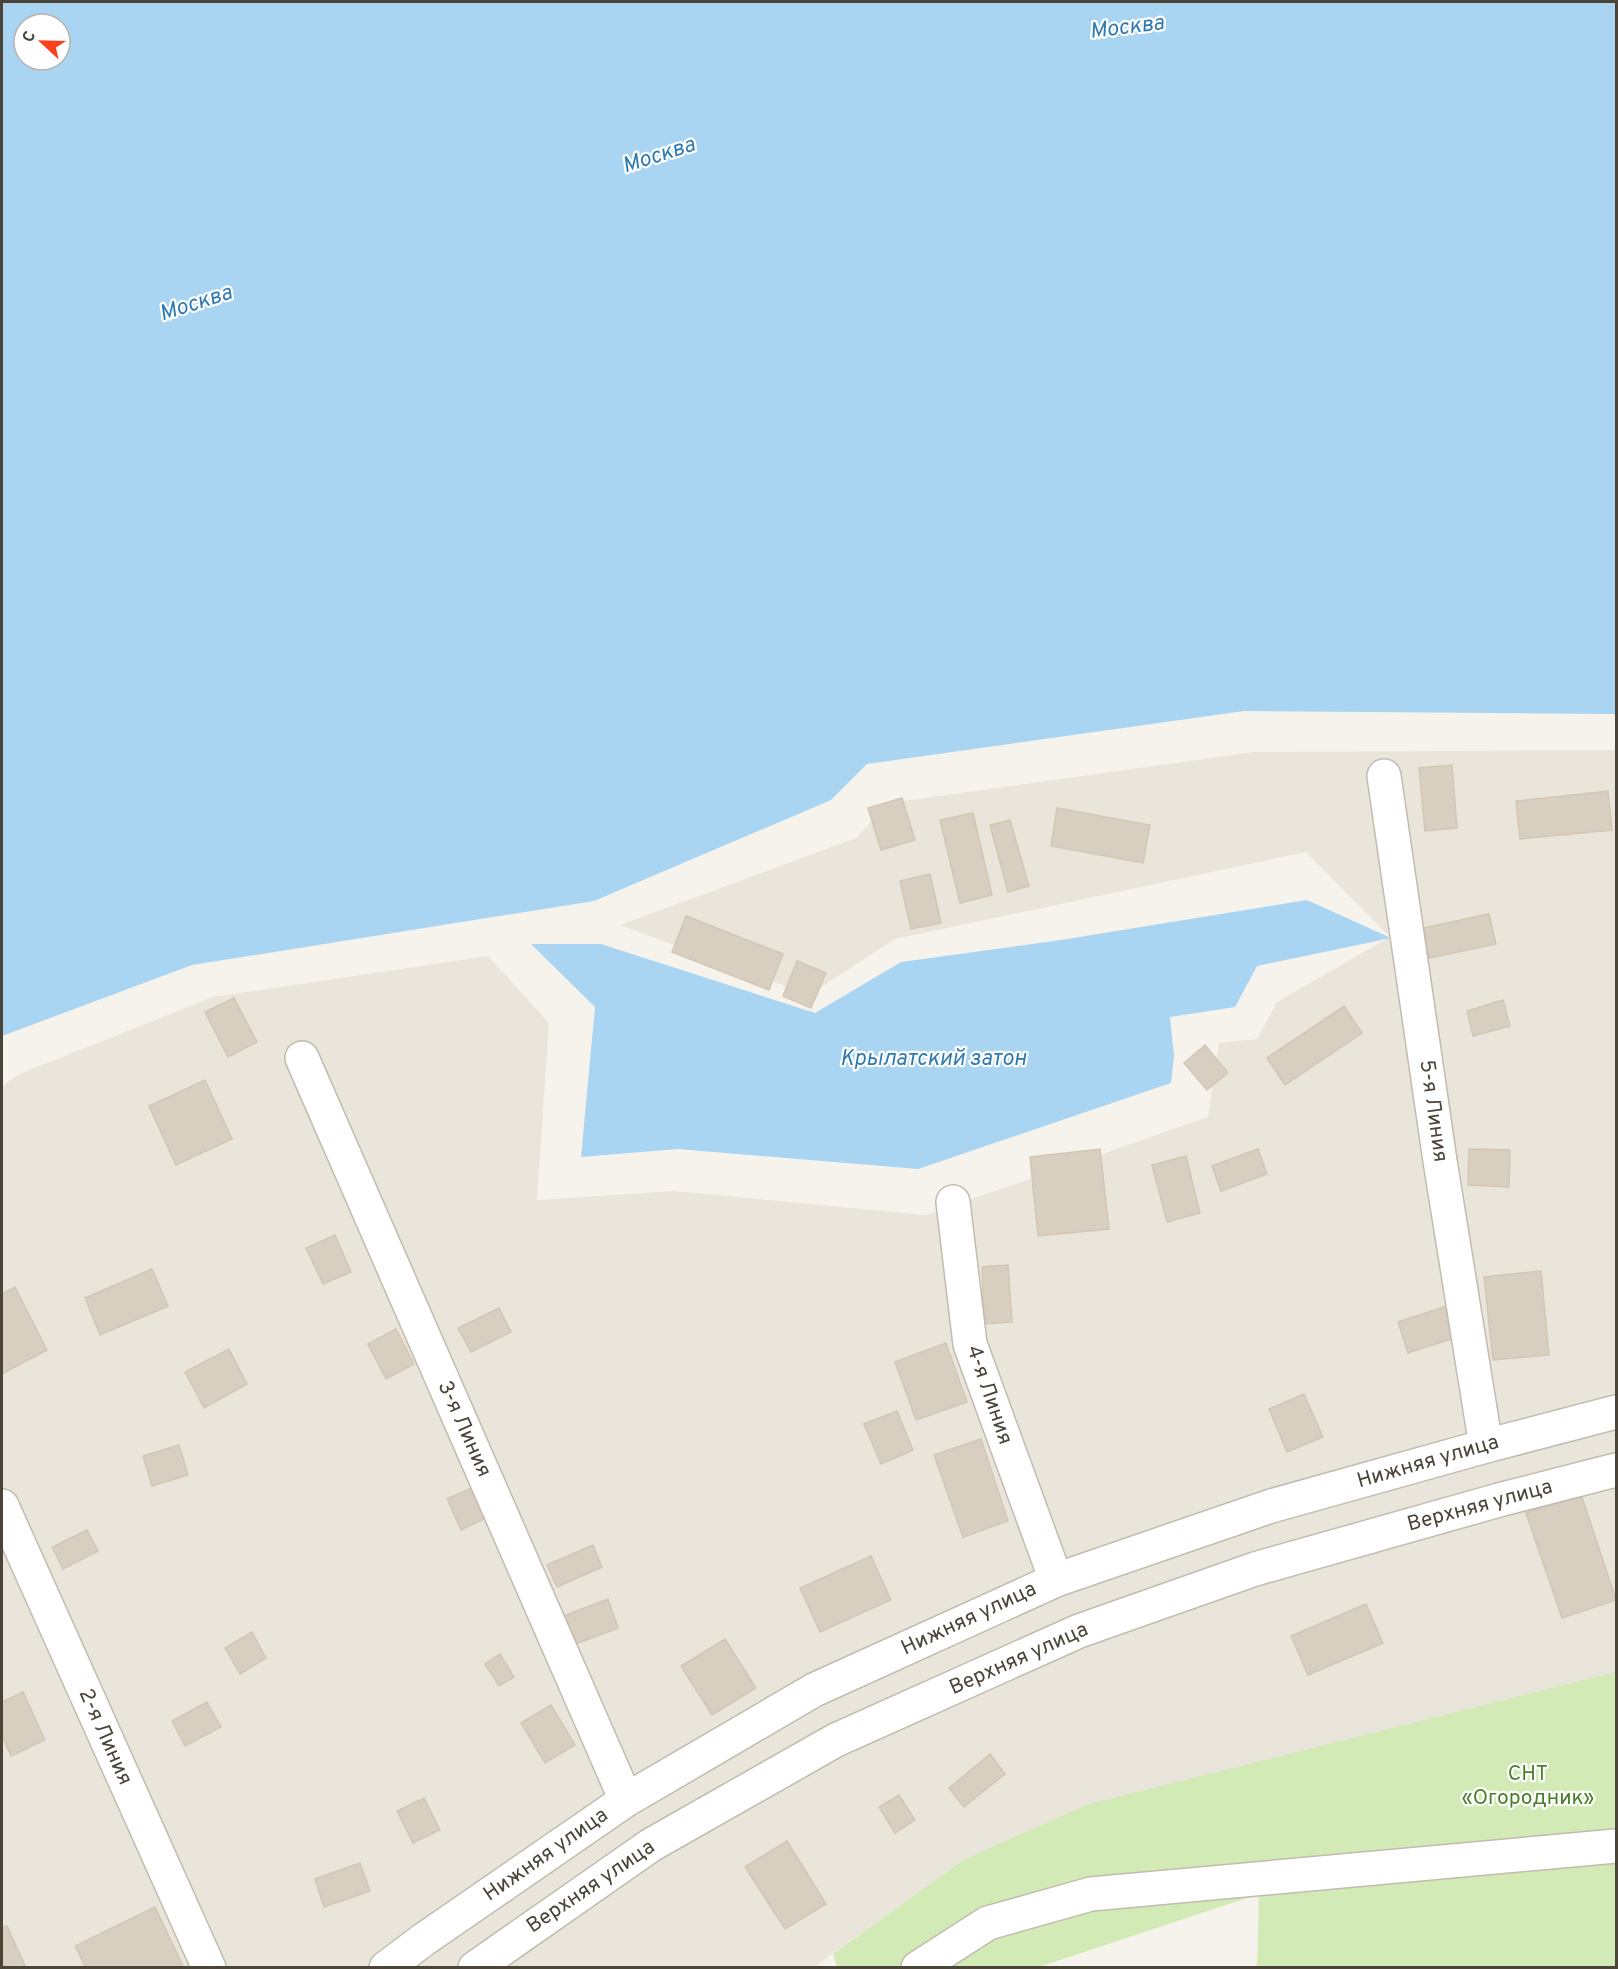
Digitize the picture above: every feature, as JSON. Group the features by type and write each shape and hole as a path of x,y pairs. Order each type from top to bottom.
{"street":[{"name":"5-я Линия","path":"1384,776 1440,1161 1486,1446"},
{"name":"3-я Линия","path":"302,1058 626,1800"},
{"name":"4-я Линия","path":"953,1202 970,1344 1056,1580"},
{"name":"Нижняя улица","path":"386,1968 626,1800 814,1690 1056,1580 1271,1506 1617,1412"},
{"name":"Верхняя улица","path":"475,1968 651,1845 836,1740 1079,1631 1255,1569 1499,1500 1617,1470"},
{"name":"2-я Линия","path":"2,1506 209,1968"},
{"path":"918,1968 988,1923 1091,1894 1617,1846"}],"shaded area":[{"path":"1616,750 1616,1693 963,1860 814,1967 2,1968 2,1087 17,1075 213,997 488,956 549,1023 537,1200 674,1191 926,1215 1208,1117 1219,1043 1257,1039 1277,1002 1390,937 1306,852 895,939 809,995 620,925 856,838 889,803 1254,752"}],"green space":[{"name":"СНТ «Огородник»","path":"1616,1672 1616,1967 1257,1967 1259,1894 1039,1967 837,1967 833,1954 963,1860 1089,1804"}],"water":[{"name":"Москва","path":"2,2 1616,2 1616,714 1244,711 867,764 831,800 594,901 192,965 2,1036"},
{"name":"Крылатский затон","path":"1307,900 1391,938 1257,966 1235,1007 1170,1017 1174,1056 1171,1083 918,1169 678,1149 581,1157 595,1007 531,944 601,944 815,1013 901,962 1061,940"}],"building":[{"path":"1452,765 1457,828 1425,831 1419,768"},
{"path":"1608,791 1612,830 1520,839 1516,801"},
{"path":"902,798 915,840 881,850 868,808"},
{"path":"1057,808 1150,825 1143,863 1051,846"},
{"path":"973,813 992,895 960,903 940,820"},
{"path":"1010,820 1029,886 1008,892 990,825"},
{"path":"930,874 941,923 911,929 900,881"},
{"path":"1489,914 1496,944 1429,958 1423,928"},
{"path":"686,916 783,954 769,990 672,952"},
{"path":"797,961 826,973 811,1008 783,996"},
{"path":"234,998 257,1042 228,1057 205,1012"},
{"path":"1503,1000 1510,1026 1473,1036 1467,1011"},
{"path":"1344,1006 1362,1033 1285,1085 1267,1058"},
{"path":"1205,1045 1228,1073 1207,1090 1184,1063"},
{"path":"205,1080 232,1139 176,1165 149,1106"},
{"path":"1100,1149 1109,1229 1038,1236 1030,1157"},
{"path":"1258,1149 1267,1174 1221,1191 1212,1166"},
{"path":"1469,1149 1510,1150 1509,1187 1468,1185"},
{"path":"1186,1156 1200,1213 1167,1222 1152,1165"},
{"path":"335,1235 351,1272 323,1284 306,1248"},
{"path":"1008,1265 1012,1322 984,1324 982,1267"},
{"path":"152,1269 168,1306 100,1335 85,1298"},
{"path":"1541,1271 1549,1355 1493,1360 1484,1277"},
{"path":"15,1287 47,1350 2,1374 2,1294"},
{"path":"1447,1306 1457,1337 1408,1353 1398,1322"},
{"path":"499,1308 511,1332 471,1352 458,1328"},
{"path":"396,1329 414,1364 386,1379 368,1344"},
{"path":"946,1343 967,1402 916,1420 895,1362"},
{"path":"229,1349 247,1384 204,1408 185,1372"},
{"path":"1304,1394 1323,1437 1287,1452 1269,1409"},
{"path":"897,1411 913,1450 881,1464 864,1424"},
{"path":"981,1439 1008,1521 963,1537 934,1455"},
{"path":"179,1445 188,1475 152,1486 143,1456"},
{"path":"472,1488 486,1518 461,1530 447,1499"},
{"path":"1581,1494 1616,1600 1562,1618 1526,1513"},
{"path":"87,1530 98,1551 63,1569 52,1547"},
{"path":"593,1545 602,1567 557,1587 547,1565"},
{"path":"871,1556 891,1600 820,1632 800,1588"},
{"path":"608,1599 618,1628 573,1645 561,1617"},
{"path":"1366,1604 1383,1643 1308,1675 1291,1636"},
{"path":"252,1632 266,1658 240,1674 225,1648"},
{"path":"725,1639 756,1688 712,1715 681,1666"},
{"path":"500,1654 514,1677 499,1686 485,1664"},
{"path":"23,1692 45,1740 11,1756 2,1736 2,1702"},
{"path":"207,1702 221,1727 185,1746 172,1721"},
{"path":"551,1705 575,1745 545,1763 521,1723"},
{"path":"990,1754 1005,1774 964,1807 949,1788"},
{"path":"899,1795 915,1820 895,1833 879,1807"},
{"path":"424,1798 440,1830 413,1843 397,1811"},
{"path":"787,1841 826,1904 785,1929 745,1867"},
{"path":"360,1863 370,1891 324,1907 315,1879"},
{"path":"155,1907 184,1968 86,1968 75,1946"},
{"path":"7,1926 26,1968 2,1968 2,1928"}]}
